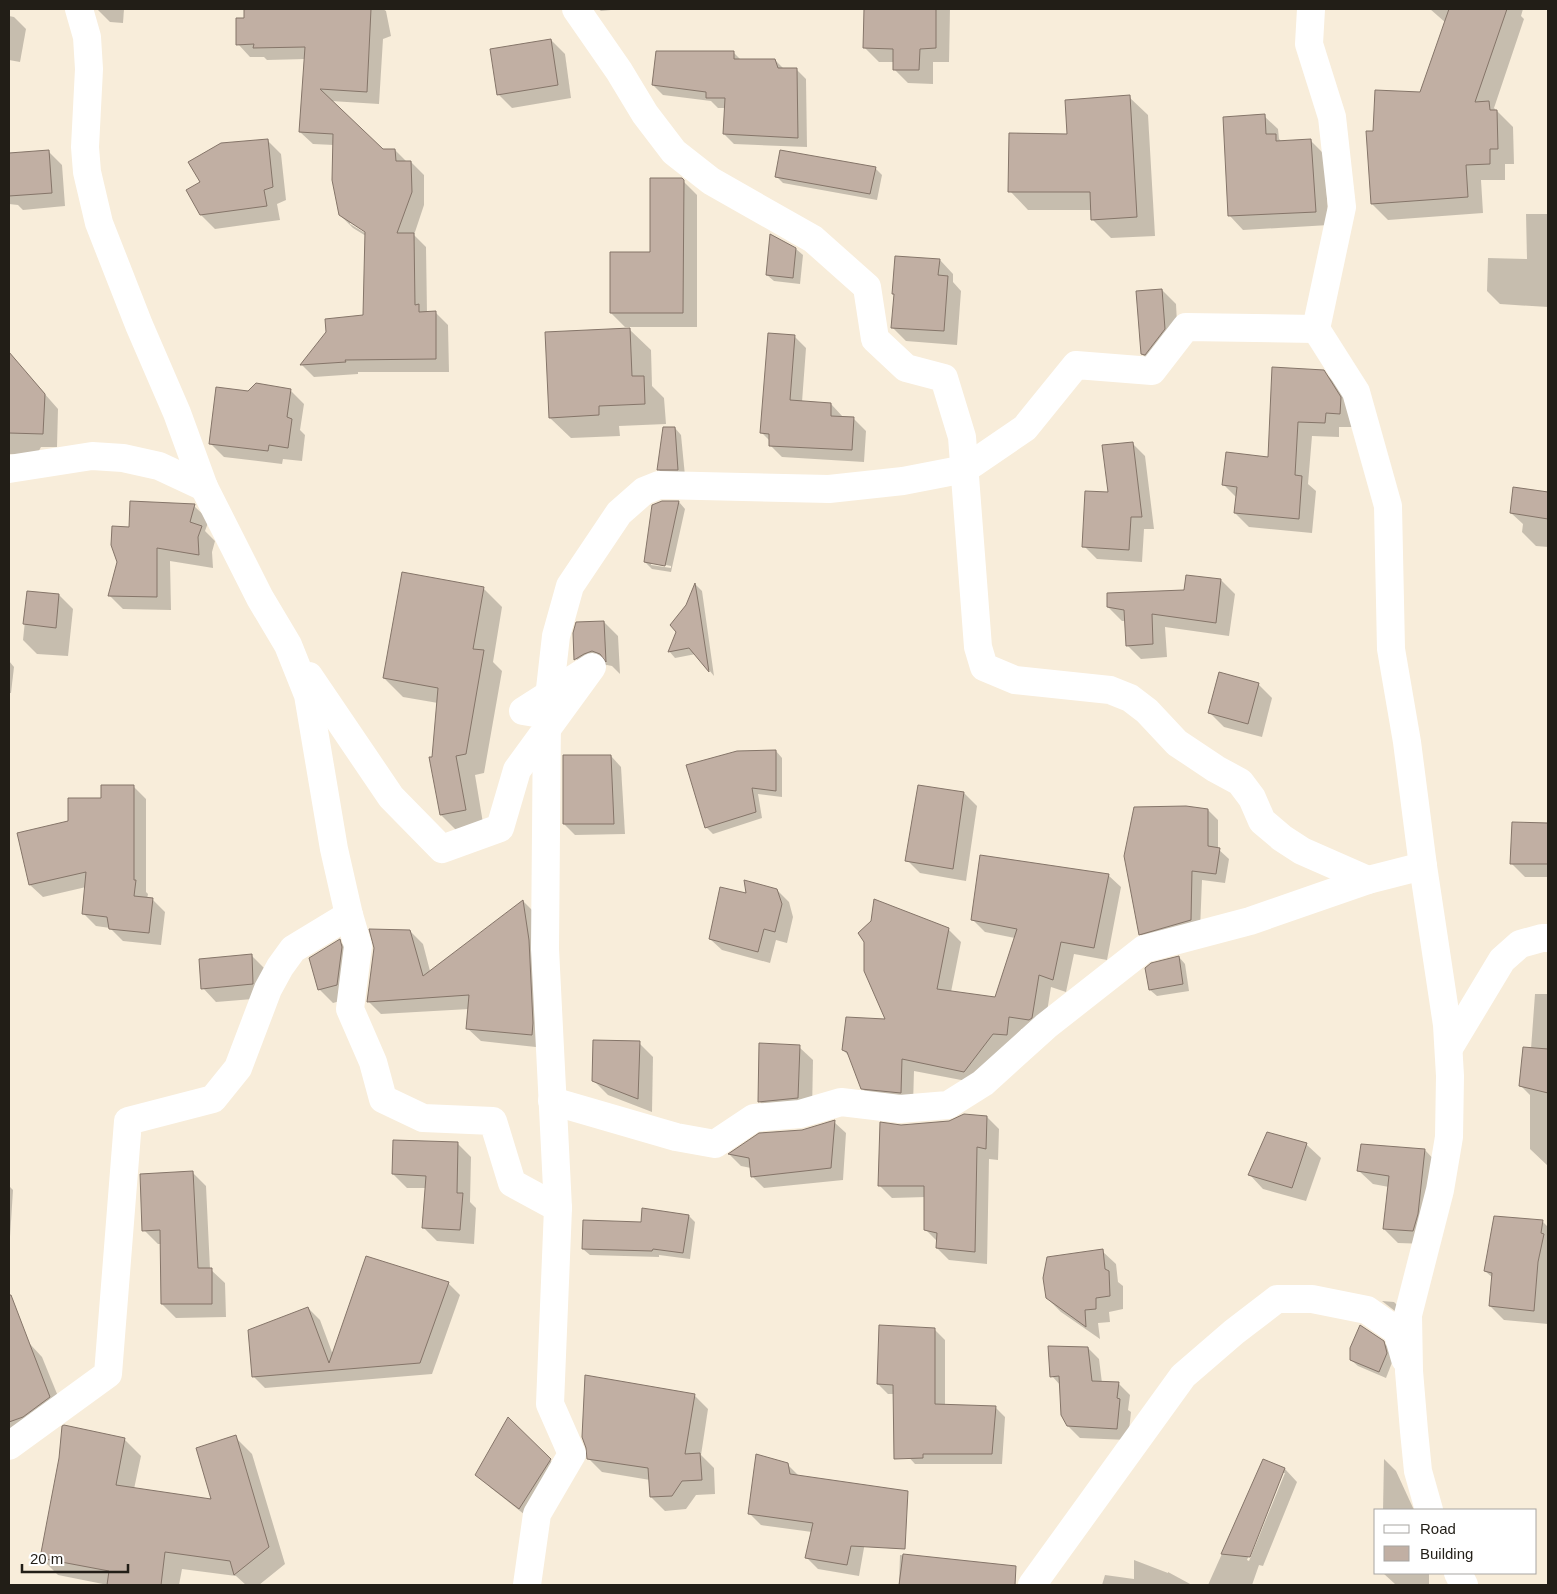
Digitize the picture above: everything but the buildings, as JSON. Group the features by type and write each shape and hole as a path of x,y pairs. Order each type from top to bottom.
{"street":[{"path":"79,9 87,38 89,69 84,147 90,187 102,231 139,325 177,413 204,487 260,598 288,645 391,797 442,849 500,828 517,770 592,667 523,711 547,716"},
{"path":"576,9 619,70 645,114 674,152 711,182 813,239 867,287 875,339 906,368 944,378 962,437 978,647 984,667 1015,680 1110,690 1130,698 1147,711 1177,743 1216,769 1240,782 1252,798 1262,821 1282,838 1302,851 1368,880"},
{"path":"1311,9 1309,44 1332,116 1342,207 1316,329 1356,392 1388,506 1390,649 1407,742 1422,866 1449,1048 1449,1137 1440,1190 1408,1315 1409,1372 1418,1471 1429,1509"},
{"path":"527,1585 537,1514 572,1454 550,1404 558,1208 545,949 547,716 556,636 570,586 619,513 644,491 659,485 830,489 903,481 965,469 1025,428 1076,365 1152,372 1186,327 1316,329"},
{"path":"9,469 92,456 123,458 159,466 204,487"},
{"path":"288,645 308,695 334,849 349,916 358,946 350,1009 373,1062 383,1099 423,1118 493,1121 512,1183 558,1208"},
{"path":"552,1101 676,1137 715,1144 754,1118 800,1114 841,1102 900,1109 948,1104 983,1083 1046,1026 1144,949 1250,921 1368,880 1422,866"},
{"path":"9,1446 108,1374 128,1121 213,1099 238,1068 268,990 293,948 349,916"},
{"path":"1449,1048 1502,960 1520,944 1548,938"},
{"path":"1032,1585 1183,1376 1234,1332 1277,1299 1312,1299 1367,1310 1397,1331 1409,1372"}]}
